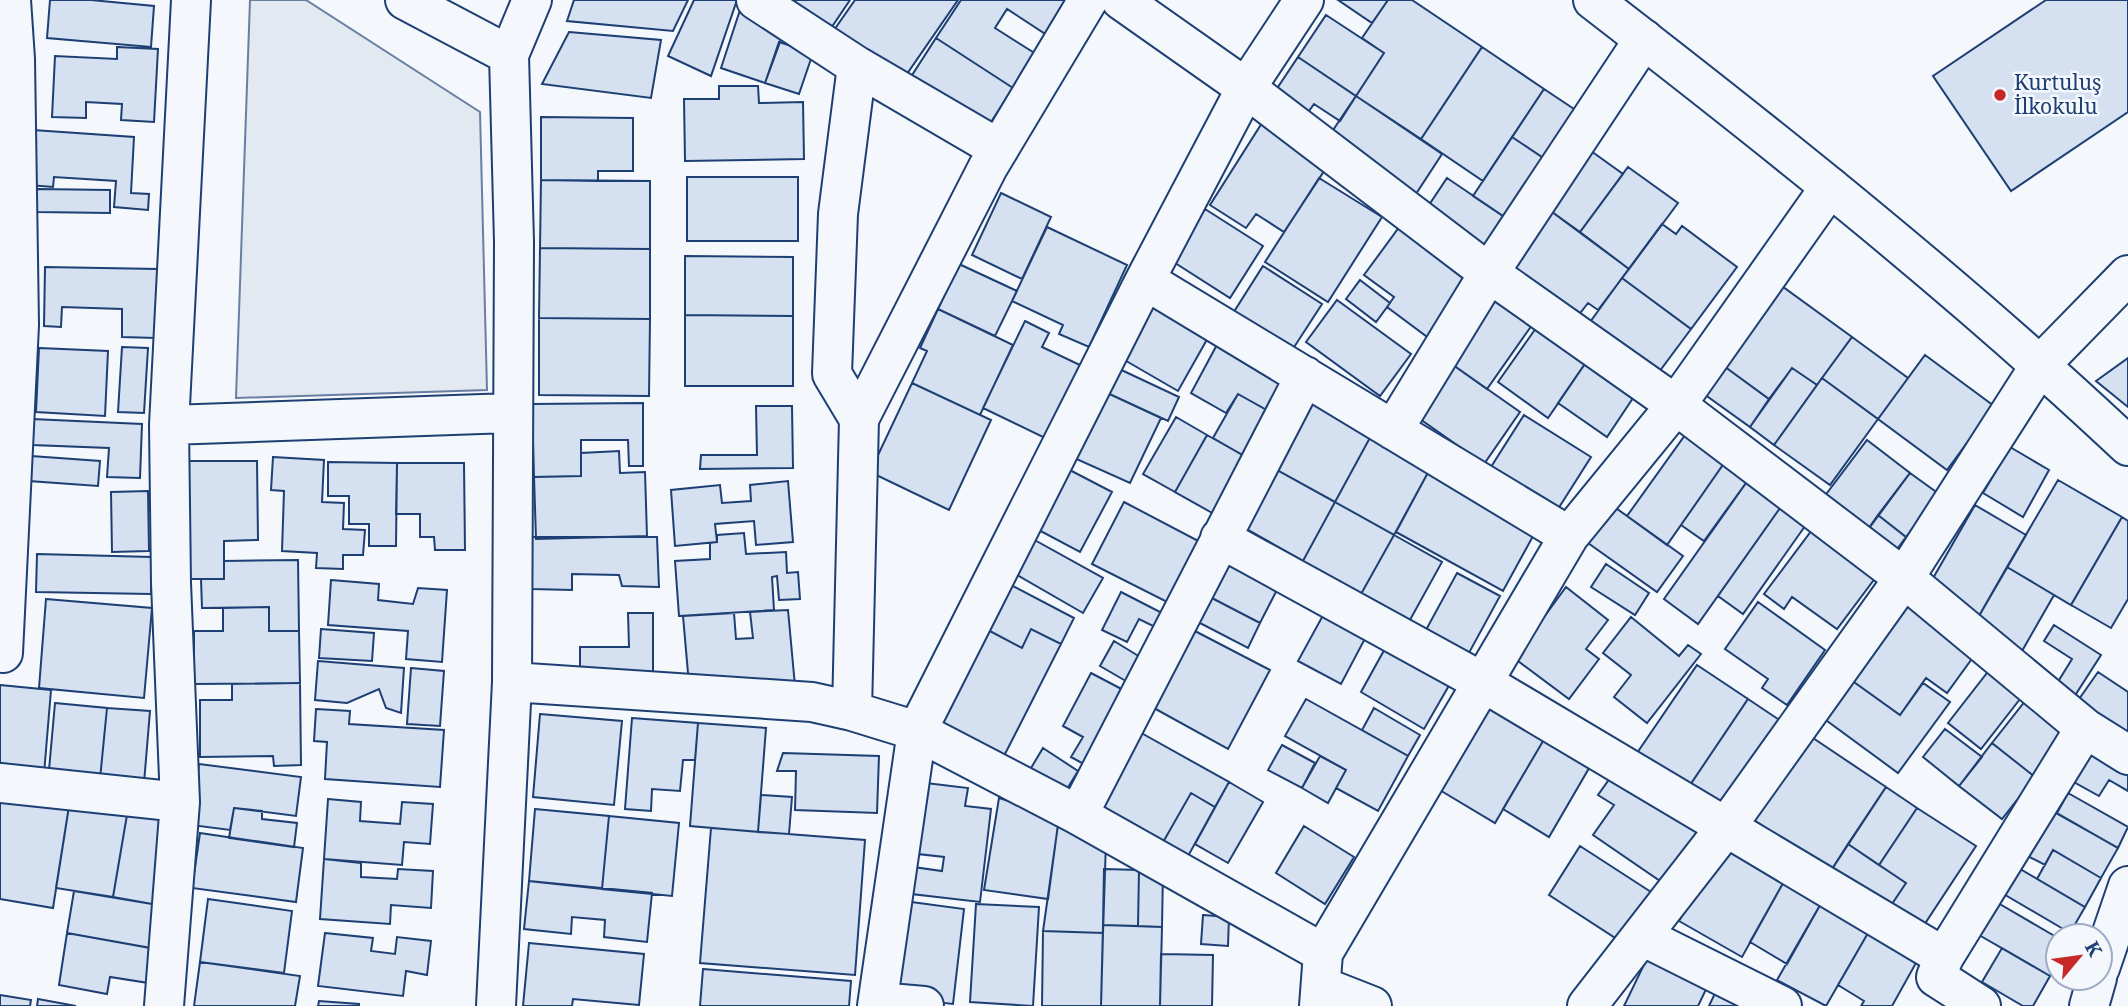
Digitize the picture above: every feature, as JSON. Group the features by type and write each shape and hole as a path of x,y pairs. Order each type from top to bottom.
{"street":[{"path":"3,653 19,325 15,59 11,0"},
{"path":"164,1006 180,802 169,425 191,0"},
{"path":"405,0 509,55"},
{"path":"496,1006 512,682 514,242 509,55 532,0"},
{"path":"756,0 856,66 999,149"},
{"path":"852,711 859,419 999,149 1088,0"},
{"path":"1121,0 1246,88 1489,273 1676,405 1904,578 2085,728 2128,755"},
{"path":"924,1006 878,1004 917,731 1145,280 1246,88 1304,0"},
{"path":"1592,0 1830,187 2041,365 2128,446"},
{"path":"1393,430 1489,273 1644,39"},
{"path":"856,66 838,214 832,374 859,419"},
{"path":"1321,982 1484,683 1569,536 1676,405 1830,187"},
{"path":"1587,1006 1726,827 1904,578 2041,365 2128,275"},
{"path":"1145,280 1569,536"},
{"path":"1078,815 1305,376"},
{"path":"169,425 513,413"},
{"path":"1220,538 1484,683 1944,957"},
{"path":"512,682 812,702 917,731 1078,815 1321,982 1372,1006"},
{"path":"1981,1006 1936,977 1944,957 2085,728"},
{"path":"0,783 180,802"},
{"path":"2114,927 2128,886"},
{"path":"1642,936 1782,1006"}],"shaded area":[{"path":"250,0 306,0 480,112 487,390 236,398"}],"building":[{"path":"50,0 91,0 154,6 151,47 47,38"},
{"path":"574,0 688,0 673,31 567,21"},
{"path":"694,0 737,0 711,76 668,56"},
{"path":"772,0 850,0 825,37"},
{"path":"855,0 958,0 902,81 832,33"},
{"path":"961,0 1070,0 1047,35 1007,9 995,28 1036,54 1013,88 936,38"},
{"path":"1338,0 1388,0 1372,23"},
{"path":"1388,0 1412,0 1482,47 1421,139 1356,96 1384,53 1362,38"},
{"path":"2046,0 2128,0 2128,112 2011,191 1933,76"},
{"path":"741,7 783,34 765,83 721,68"},
{"path":"1326,15 1384,53 1356,96 1298,57"},
{"path":"569,32 661,40 651,98 542,84"},
{"path":"936,38 1013,88 984,133 907,83"},
{"path":"779,42 813,53 799,94 765,83"},
{"path":"117,47 158,49 154,122 121,120 122,104 86,102 86,118 52,117 55,56 117,59"},
{"path":"1482,47 1544,89 1483,181 1421,139"},
{"path":"1298,57 1356,96 1340,121 1314,104 1304,118 1272,96"},
{"path":"719,86 758,86 759,103 803,102 804,159 685,161 684,99 719,99"},
{"path":"1544,89 1580,113 1548,161 1512,137"},
{"path":"1356,96 1442,154 1410,203 1323,145"},
{"path":"541,117 633,118 633,171 598,171 598,181 541,180"},
{"path":"1262,123 1328,165 1284,232 1256,214 1246,228 1210,205"},
{"path":"33,130 134,137 131,193 149,194 148,210 114,207 116,181 54,177 53,187 29,185"},
{"path":"1512,137 1548,161 1509,220 1473,196"},
{"path":"1591,151 1623,174 1580,232 1548,209"},
{"path":"1628,167 1678,203 1629,269 1580,232"},
{"path":"687,177 798,177 798,241 687,241"},
{"path":"1319,178 1382,217 1328,302 1265,262"},
{"path":"1447,178 1509,220 1487,253 1425,211"},
{"path":"541,180 650,181 650,249 540,248"},
{"path":"37,189 110,190 110,213 37,212"},
{"path":"1001,193 1051,217 1022,279 972,255"},
{"path":"1205,209 1263,246 1230,298 1172,261"},
{"path":"1548,209 1629,269 1598,310 1588,303 1574,321 1504,269"},
{"path":"1662,224 1676,234 1682,226 1737,267 1691,329 1622,278"},
{"path":"1400,226 1472,281 1430,339 1387,307 1394,297 1364,275"},
{"path":"1047,227 1127,265 1089,347 1059,334 1063,325 1012,301"},
{"path":"540,248 650,249 650,319 539,318"},
{"path":"685,256 793,257 793,316 685,315"},
{"path":"959,264 1017,291 995,336 938,309"},
{"path":"1263,266 1322,304 1289,355 1230,318"},
{"path":"45,267 158,269 156,338 122,337 122,309 62,307 61,327 44,326"},
{"path":"1622,278 1691,329 1653,380 1585,329"},
{"path":"1360,280 1390,303 1376,322 1346,299"},
{"path":"1775,281 1852,337 1817,385 1792,368 1769,399 1717,361"},
{"path":"1157,294 1214,327 1178,391 1121,358"},
{"path":"1491,296 1532,325 1487,389 1446,360"},
{"path":"1337,300 1411,354 1380,396 1306,342"},
{"path":"938,309 1013,345 980,415 912,383 927,351 920,348"},
{"path":"685,315 793,316 793,386 685,386"},
{"path":"539,318 650,319 649,396 539,395"},
{"path":"1025,321 1049,333 1042,347 1082,366 1047,439 983,408"},
{"path":"1541,321 1591,355 1548,418 1498,382"},
{"path":"1852,337 1908,378 1878,419 1822,378"},
{"path":"1219,341 1288,381 1270,412 1238,394 1226,413 1191,393"},
{"path":"122,347 148,348 144,413 118,412"},
{"path":"39,348 108,351 105,416 36,412"},
{"path":"1591,355 1639,389 1607,437 1558,403"},
{"path":"1925,355 1994,406 1947,470 1878,419"},
{"path":"2128,358 2128,407 2096,381"},
{"path":"1446,360 1520,412 1484,464 1410,412"},
{"path":"1717,361 1769,399 1750,427 1697,389"},
{"path":"1115,367 1179,397 1168,421 1103,391"},
{"path":"1792,368 1817,385 1774,445 1750,427"},
{"path":"1822,378 1878,419 1830,485 1774,445"},
{"path":"912,383 991,420 949,510 870,472"},
{"path":"1103,391 1161,418 1130,483 1072,457"},
{"path":"1238,394 1270,412 1246,457 1213,438"},
{"path":"1305,397 1372,434 1335,502 1268,465"},
{"path":"643,403 643,466 629,466 628,440 581,440 581,476 534,477 532,404"},
{"path":"756,406 792,406 793,468 700,469 701,455 757,455"},
{"path":"1524,415 1591,457 1558,509 1491,467"},
{"path":"1176,417 1207,435 1175,492 1143,474"},
{"path":"32,419 142,424 140,478 107,477 109,448 32,445"},
{"path":"1688,431 1727,459 1667,545 1627,516"},
{"path":"1372,434 1431,467 1394,535 1335,502"},
{"path":"1207,435 1246,457 1214,514 1175,492"},
{"path":"1867,440 1910,473 1864,535 1821,501"},
{"path":"2010,447 2049,470 2023,517 1983,493"},
{"path":"619,451 620,473 645,472 647,536 536,539 534,477 581,476 581,453"},
{"path":"31,456 100,461 98,486 29,481"},
{"path":"273,457 324,460 322,502 344,503 343,529 365,530 363,555 343,555 343,569 316,568 317,553 282,551 284,491 271,490"},
{"path":"1727,459 1751,476 1704,541 1681,525"},
{"path":"182,461 257,461 258,540 224,541 224,579 183,579"},
{"path":"328,462 397,463 396,546 369,546 369,524 349,524 349,496 328,496"},
{"path":"397,463 464,463 465,550 435,550 434,537 420,537 420,514 396,514"},
{"path":"1268,465 1335,502 1303,561 1236,523"},
{"path":"1064,467 1112,492 1080,552 1033,527"},
{"path":"1431,467 1538,527 1503,591 1396,532"},
{"path":"1910,473 1939,494 1906,537 1878,515"},
{"path":"1751,476 1785,501 1698,624 1664,599"},
{"path":"2058,480 2122,517 2071,605 2007,567"},
{"path":"788,481 793,542 756,545 754,521 715,524 717,542 675,546 671,490 720,485 722,503 751,501 750,485"},
{"path":"148,491 149,551 112,552 111,492"},
{"path":"1785,501 1810,519 1743,614 1718,596"},
{"path":"1124,502 1204,544 1173,605 1092,564"},
{"path":"1335,502 1394,535 1356,603 1298,570"},
{"path":"1975,505 2026,535 1975,623 1924,594"},
{"path":"1613,506 1683,556 1657,592 1588,543"},
{"path":"1878,515 1906,537 1892,556 1864,535"},
{"path":"2122,517 2128,521 2128,599 2111,628 2071,605"},
{"path":"1812,530 1876,577 1837,629 1792,597 1784,609 1764,594"},
{"path":"744,533 746,554 786,552 787,573 798,572 800,599 779,600 777,576 772,577 774,610 679,616 675,561 710,559 710,543 717,542 717,535"},
{"path":"1394,535 1442,562 1405,629 1356,603"},
{"path":"532,537 657,537 659,587 622,586 619,575 572,574 572,590 532,589"},
{"path":"1031,538 1103,578 1083,613 1012,572"},
{"path":"1231,553 1282,580 1260,623 1208,596"},
{"path":"37,554 152,557 151,594 36,592"},
{"path":"298,560 299,631 269,631 269,607 202,608 201,579 224,579 224,561"},
{"path":"1606,564 1649,593 1635,615 1591,587"},
{"path":"2007,567 2054,595 2022,651 1975,623"},
{"path":"1457,573 1500,596 1464,662 1421,639"},
{"path":"331,580 379,584 378,600 413,604 418,588 447,590 442,662 406,659 408,631 328,625"},
{"path":"1009,584 1074,618 1061,644 1031,629 1022,648 986,629"},
{"path":"1566,587 1608,620 1586,649 1599,659 1569,699 1514,658"},
{"path":"1121,592 1162,613 1155,627 1139,619 1127,642 1102,630"},
{"path":"1208,596 1260,623 1248,648 1196,621"},
{"path":"1906,596 1979,649 1947,693 1926,678 1900,715 1847,677"},
{"path":"46,599 152,608 144,698 39,688"},
{"path":"1758,602 1825,650 1787,705 1762,688 1768,679 1725,649"},
{"path":"269,607 269,631 299,631 300,683 194,684 194,631 223,631 223,608"},
{"path":"1327,608 1369,631 1341,684 1298,661"},
{"path":"788,610 795,686 705,695 688,673 683,616 734,613 736,639 753,638 750,612"},
{"path":"628,613 653,613 653,681 580,681 580,647 629,647"},
{"path":"1631,617 1679,656 1688,645 1701,654 1647,723 1614,697 1631,675 1603,653"},
{"path":"2054,625 2101,655 2074,697 2056,685 2072,659 2044,641"},
{"path":"321,629 374,633 372,661 319,658"},
{"path":"986,629 1022,648 1031,629 1061,644 1004,756 939,723"},
{"path":"1193,630 1270,670 1228,749 1152,707"},
{"path":"1114,641 1145,660 1131,684 1100,666"},
{"path":"1387,645 1451,682 1424,729 1361,692"},
{"path":"318,661 404,668 401,713 386,708 379,689 347,703 315,700"},
{"path":"1994,664 2027,690 1981,749 1948,723"},
{"path":"1697,665 1748,699 1686,791 1635,756"},
{"path":"411,668 444,671 440,726 407,724"},
{"path":"2098,672 2128,692 2128,735 2077,702"},
{"path":"1091,673 1131,694 1091,768 1071,757 1083,737 1063,726"},
{"path":"1847,677 1900,715 1923,683 1950,702 1898,773 1819,715"},
{"path":"300,683 301,765 274,766 273,756 200,757 200,700 232,700 232,684"},
{"path":"0,685 51,690 44,774 0,770"},
{"path":"1484,698 1546,736 1495,823 1433,786"},
{"path":"1306,699 1408,756 1378,811 1336,788 1346,770 1285,736"},
{"path":"1748,699 1781,721 1718,814 1686,791"},
{"path":"2026,700 2068,734 2035,777 1992,743"},
{"path":"55,703 107,708 100,779 48,781"},
{"path":"107,708 150,711 144,783 100,779"},
{"path":"1374,708 1420,735 1408,756 1362,730"},
{"path":"316,709 350,711 349,724 444,730 440,787 325,779 327,742 314,741"},
{"path":"540,714 622,721 614,805 533,797"},
{"path":"632,718 698,723 695,760 683,760 680,791 652,789 651,811 625,809"},
{"path":"698,723 766,728 758,832 690,826"},
{"path":"1945,729 1982,757 1959,786 1923,757"},
{"path":"1136,730 1229,782 1215,807 1191,793 1162,844 1094,805"},
{"path":"1807,734 1886,787 1830,872 1751,818"},
{"path":"1546,736 1592,763 1549,837 1503,809"},
{"path":"2085,737 2128,761 2128,791 2109,780 2099,796 2063,776"},
{"path":"1992,743 2035,777 2002,819 1959,786"},
{"path":"1282,745 1315,763 1302,788 1268,770"},
{"path":"1043,748 1078,771 1064,794 1028,773"},
{"path":"783,753 879,756 877,813 795,810 796,771 777,771"},
{"path":"1320,756 1346,770 1328,803 1302,788"},
{"path":"199,764 301,777 296,816 234,808 230,830 191,825"},
{"path":"1613,774 1700,834 1666,885 1593,835 1614,805 1598,795"},
{"path":"1229,782 1263,802 1228,863 1195,844"},
{"path":"926,783 968,788 965,806 991,809 980,902 903,893 906,866 942,871 944,857 918,854"},
{"path":"1886,787 1917,808 1879,865 1848,844"},
{"path":"0,788 70,800 53,908 0,899"},
{"path":"1191,793 1215,807 1187,858 1162,844"},
{"path":"2068,793 2128,827 2118,848 2057,813"},
{"path":"761,795 792,797 789,834 758,832"},
{"path":"999,798 1059,817 1048,899 984,890"},
{"path":"328,799 361,802 360,821 400,824 402,802 433,804 430,844 404,842 402,865 324,859"},
{"path":"70,800 128,809 113,897 56,888"},
{"path":"2045,807 2118,848 2101,878 2053,850 2045,865 2020,852"},
{"path":"234,808 262,811 262,819 297,823 294,847 229,838"},
{"path":"1917,808 1976,846 1924,925 1892,904 1906,883 1879,865"},
{"path":"128,809 173,817 158,905 113,897"},
{"path":"535,809 609,816 602,889 529,881"},
{"path":"609,816 679,823 672,896 602,889"},
{"path":"1058,825 1106,841 1103,933 1043,931"},
{"path":"1304,826 1354,857 1325,904 1276,873"},
{"path":"711,828 865,840 855,975 700,963"},
{"path":"200,833 303,848 296,902 192,888"},
{"path":"1725,840 1787,876 1742,957 1679,921"},
{"path":"1848,844 1906,883 1892,904 1830,872"},
{"path":"1580,846 1651,892 1620,941 1549,895"},
{"path":"2053,850 2101,878 2085,907 2037,879"},
{"path":"324,859 361,863 361,877 397,879 398,869 433,871 431,908 391,905 390,924 320,919"},
{"path":"2010,863 2085,907 2076,922 2051,922 1995,889"},
{"path":"1104,869 1139,870 1138,926 1103,925"},
{"path":"1139,870 1163,871 1162,927 1138,926"},
{"path":"1787,876 1824,898 1787,964 1750,942"},
{"path":"529,881 652,893 647,942 604,937 605,920 572,917 571,934 524,929"},
{"path":"74,891 158,905 151,948 67,933"},
{"path":"1824,898 1872,926 1826,1006 1777,980"},
{"path":"208,899 292,911 284,973 200,962"},
{"path":"904,901 964,909 953,1004 892,997"},
{"path":"1998,903 2044,930 2044,973 1979,935"},
{"path":"976,904 1039,907 1033,1006 970,1002"},
{"path":"1203,915 1229,917 1228,946 1201,944"},
{"path":"1103,925 1162,927 1160,1006 1101,1006"},
{"path":"1872,926 1921,954 1892,1006 1861,1006 1864,1001 1838,985"},
{"path":"1043,931 1103,933 1101,1006 1042,1006"},
{"path":"67,933 161,950 155,984 110,977 107,994 59,985"},
{"path":"325,933 373,938 371,951 395,954 397,937 431,941 427,975 406,971 403,996 318,986"},
{"path":"529,943 644,954 639,1005 573,999 572,1006 523,1006"},
{"path":"1652,948 1712,977 1698,1006 1624,1006"},
{"path":"2002,948 2044,972 2044,987 2033,1006 2023,1006 1982,982"},
{"path":"1161,954 1213,955 1212,1006 1160,1006"},
{"path":"200,962 300,976 295,1006 194,1006"},
{"path":"703,969 851,981 849,1006 700,1006"},
{"path":"1717,989 1751,1006 1709,1006"},
{"path":"0,995 31,1000 30,1006 0,1006"},
{"path":"38,999 76,1006 37,1006"},
{"path":"319,1001 359,1004 359,1006 318,1006"}],"place":[{"name":"Kurtuluş İlkokulu","path":"2000,95"}]}
